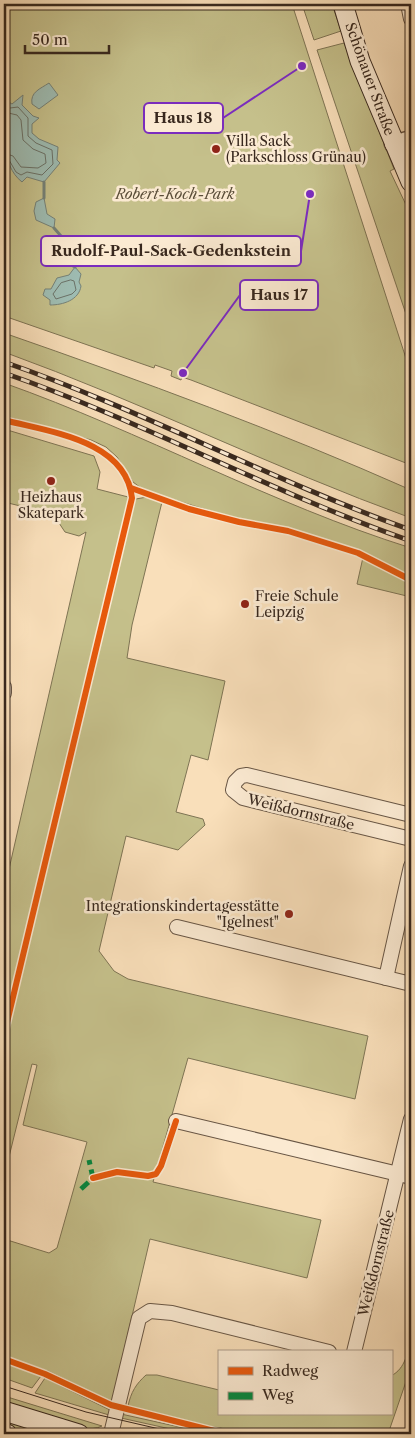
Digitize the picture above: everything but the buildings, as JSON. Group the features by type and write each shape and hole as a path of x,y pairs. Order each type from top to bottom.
{"main road":[{"name":"Schönauer Straße","path":"343,4 360,61 402,141 411,182"},
{"path":"4,1411 79,1434"}],"street":[{"path":"408,4 411,19"},
{"path":"4,687 4,693"},
{"name":"Weißdornstraße","path":"411,815 247,775 241,776 235,782 233,790 243,798 411,839"},
{"path":"386,978 411,866"},
{"path":"177,927 411,984"},
{"name":"Weißdornstraße","path":"355,1350 404,1176 411,1119"},
{"path":"176,1122 404,1176"},
{"path":"111,1434 139,1318 150,1311 172,1313 321,1350"}],"green space":[{"name":"Robert-Koch-Park","path":"4,4 292,4 411,374 411,465 191,380 182,377 181,380 171,376 172,371 155,365 154,368 4,316"},
{"path":"302,4 332,4 341,31 314,40"},
{"path":"344,43 394,169 390,171 407,207 411,206 411,329 317,50"},
{"path":"4,333 209,407 311,447 411,490 411,518 309,478 55,371 4,352"},
{"path":"4,383 106,423 308,511 411,548 411,597 357,584 364,553 289,528 240,520 141,488 133,482 117,457 106,447 91,440 4,416"},
{"path":"4,429 94,456 100,472 97,489 136,499 147,497 162,502 132,625 127,658 225,681 208,760 191,755 176,812 203,819 205,825 178,850 126,836 99,951 114,971 128,979 368,1036 355,1099 188,1058 153,1182 321,1220 307,1278 150,1239 112,1402 48,1371 4,1356 4,1239 49,1253 57,1248 87,1142 23,1125 37,1065 32,1064 4,1177 4,891 86,532 79,536 65,532 53,514 4,502"},
{"path":"411,1338 411,1367 388,1434 255,1434 208,1426 128,1406 132,1392 142,1378 146,1375 157,1375 218,1390 218,1416 392,1416 392,1375 400,1369 407,1355"},
{"path":"4,1363 41,1376 32,1388 4,1378"},
{"path":"45,1378 110,1410 109,1415 35,1393"},
{"path":"4,1396 102,1426 93,1429 81,1428 54,1422 4,1405"},
{"path":"121,1414 211,1434 175,1430 121,1418"},
{"path":"4,1417 58,1434 25,1434 4,1427"}],"water":[{"path":"49,83 58,95 39,109 32,104 33,96 36,91"},
{"path":"23,95 22,105 33,116 39,118 32,124 32,133 39,139 58,147 57,160 60,163 44,182 27,177 22,182 15,175 7,156 4,133 4,99 12,104"},
{"path":"44,198 47,214 55,219 54,228 36,220 34,211 36,202"},
{"path":"75,267 81,274 79,282 81,286 80,291 70,301 50,305 50,300 43,295 45,289 51,289 57,278 69,275"}],"waterway":[{"path":"44,182 44,198"},
{"path":"54,228 61,236 59,251 69,264 75,267"}],"tram line":[{"path":"4,1386 86,1412 181,1434"}],"railway":[{"path":"4,362 107,402 308,490 411,530"},
{"path":"4,373 107,413 308,501 411,541"}],"marked path":[{"path":"81,1189 93,1178 89,1160"}],"cycle path":[{"path":"4,420 63,435 101,451 116,463 127,478 132,498 4,1035"},
{"path":"131,488 189,509 239,522 288,531 358,553 411,580"},
{"path":"93,1178 117,1172 148,1176 156,1174 161,1166 176,1121"},
{"path":"4,1359 45,1374 111,1405 226,1434"}],"place":[{"name":"Haus 18","path":"302,66"},
{"name":"Villa Sack (Parkschloss Grünau)","path":"216,149"},
{"name":"Rudolf-Paul-Sack-Gedenkstein","path":"310,194"},
{"name":"Haus 17","path":"183,373"},
{"name":"Heizhaus Skatepark","path":"51,481"},
{"name":"Freie Schule Leipzig","path":"245,604"},
{"name":"Integrationskindertagesstätte \"Igelnest\"","path":"289,914"}]}
